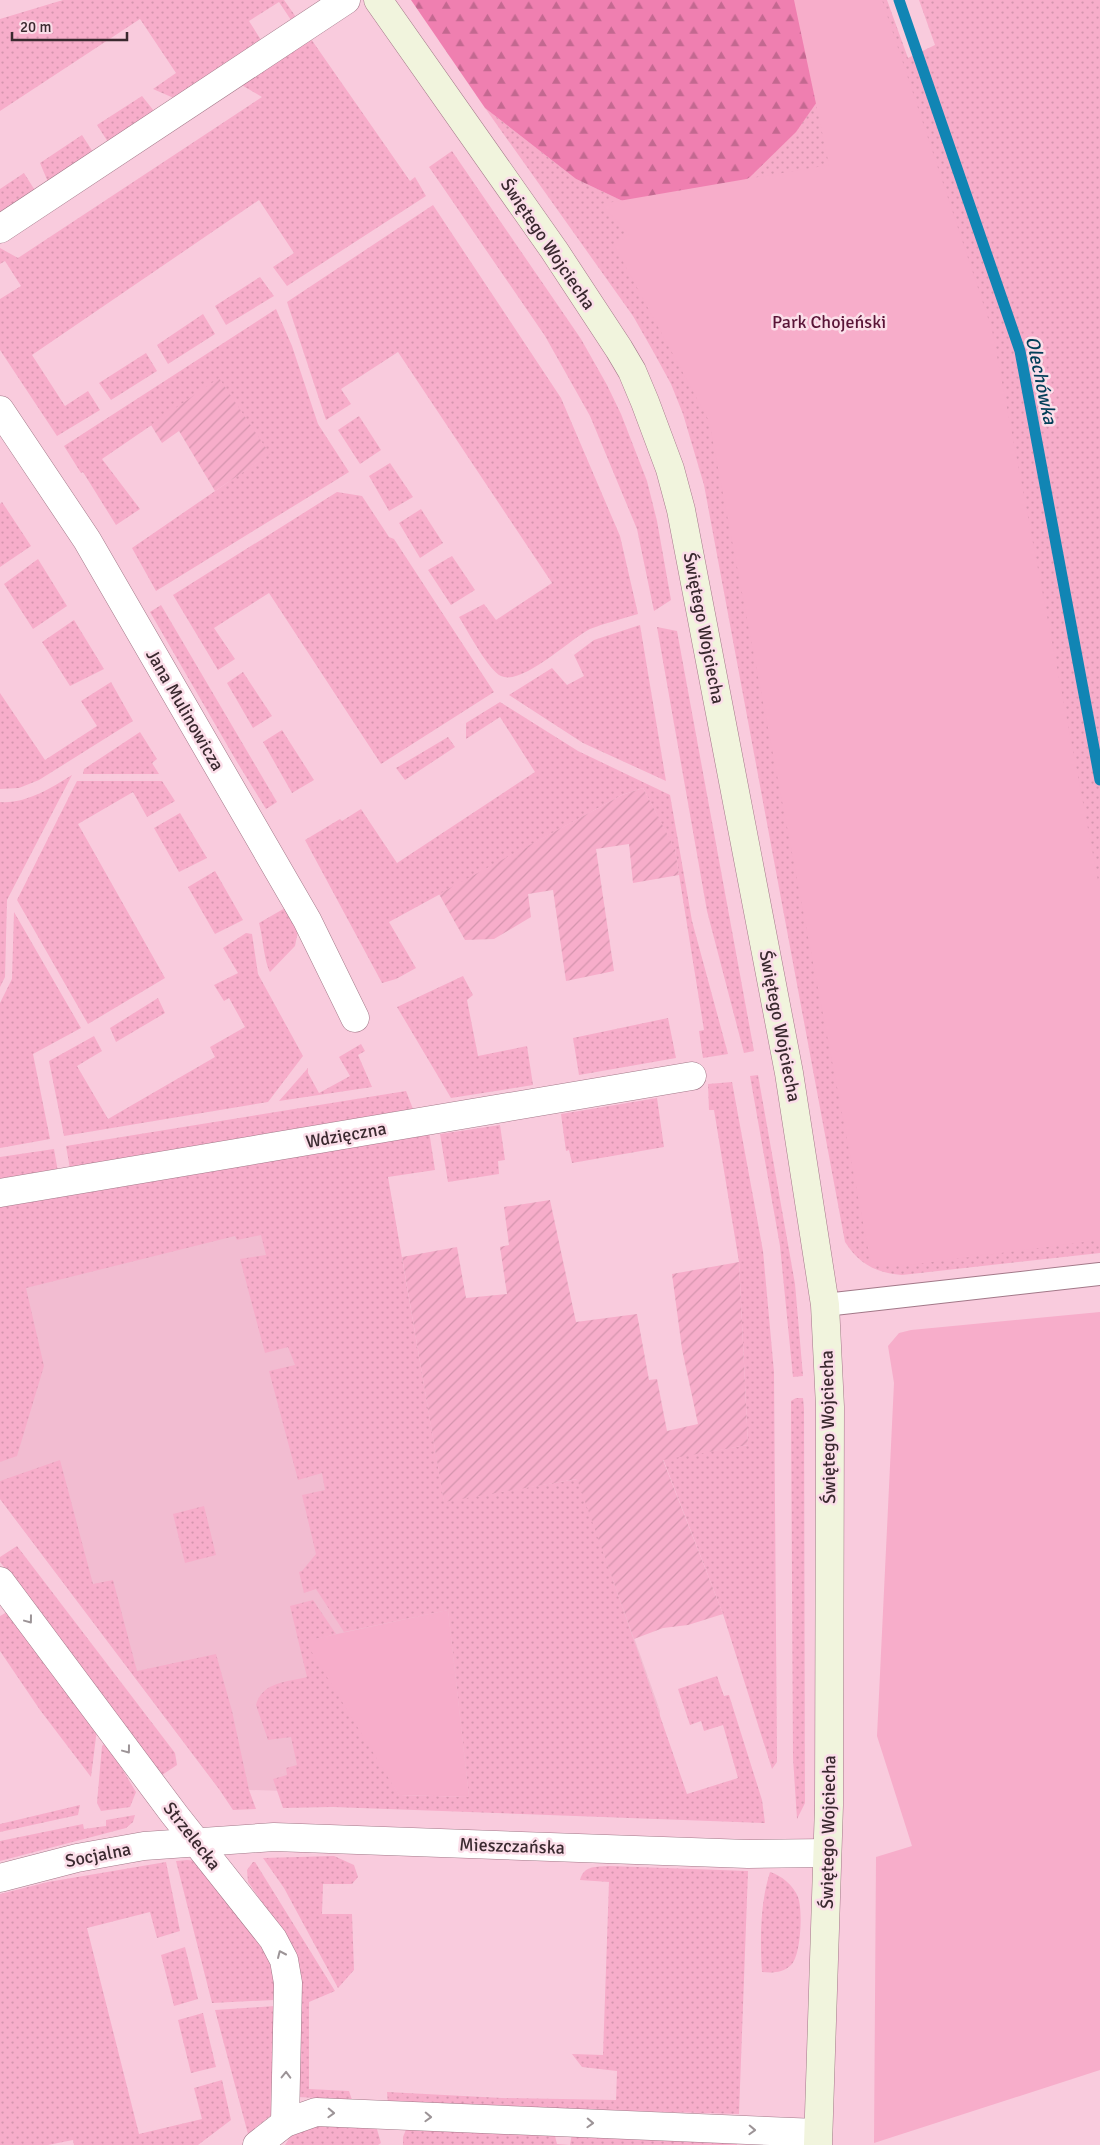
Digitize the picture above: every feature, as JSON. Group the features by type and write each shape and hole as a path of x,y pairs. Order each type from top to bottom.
{"street":[{"path":"0,229 346,0"},
{"name":"Świętego Wojciecha","path":"378,0 548,242 619,349 632,371 645,402 670,469 681,510 787,1063 826,1305 830,1407 829,1805 825,1980 818,2139"},
{"name":"Jana Mulinowicza","path":"0,410 87,540 307,920 355,1018"},
{"name":"Wdzięczna","path":"0,1193 692,1076"},
{"name":"Strzelecka","path":"0,1581 197,1842 274,1939 284,1960 288,1983 285,2123"},
{"name":"Mieszczańska","path":"197,1842 274,1837 738,1854 827,1853"},
{"name":"Socjalna","path":"0,1878 76,1858 144,1846 197,1842"},
{"path":"256,2145 285,2123 316,2112 818,2139"}],"lane":[{"path":"826,1305 1100,1274"}],"shaded area":[{"path":"390,1191 444,1501 578,1479 660,1711 657,1803 219,1789 0,1499 0,1239"}],"green space":[{"path":"63,0 284,0 296,17 291,20 279,2 249,21 261,40 176,99 153,89 176,73 140,19 0,111 0,19"},
{"path":"411,0 879,0 826,89 796,132 750,177 696,210 631,205 576,179 485,108"},
{"name":"Park Chojeński","path":"794,0 882,0 992,330 1100,891 1100,1240 901,1266 871,1264 709,421 614,245 629,234 601,204 829,165"},
{"name":"Park Chojeński","path":"879,0 887,0 908,58 935,45 919,0 1100,0 1100,1253 902,1275 884,1272 862,1262 845,1242 704,485 683,414 671,384 633,316 485,108 576,179 631,205"},
{"path":"311,39 410,181 415,177 426,196 287,286 273,267 294,253 259,200 32,355 65,406 88,391 100,410 57,436 0,350 0,299 21,286 5,261 0,264 0,248 18,258 262,97 240,84"},
{"path":"142,96 154,111 108,142 97,125"},
{"path":"82,135 93,152 48,182 40,163"},
{"path":"452,151 581,339 621,414 647,481 657,521 671,600 654,611 637,529 590,416 545,336 429,167"},
{"path":"24,173 36,192 0,214 0,189"},
{"path":"433,205 561,398 620,536 638,614 590,629 533,668 510,677 501,676 496,673 478,650 459,617 484,604 496,620 552,583 398,352 341,389 351,404 326,420 287,302"},
{"path":"260,277 274,296 226,325 215,306"},
{"path":"276,309 292,346 318,424 349,472 156,591 132,548 269,454 219,379 102,459 140,509 116,525 83,472 81,473 64,446"},
{"path":"203,314 215,334 168,364 157,345"},
{"path":"146,353 157,371 111,400 99,383"},
{"path":"219,378 270,454 215,491 179,431 162,443 151,425"},
{"path":"359,416 381,450 360,464 338,430"},
{"path":"390,463 413,497 389,511 369,476"},
{"path":"337,492 362,496 389,537 394,539 494,692 381,764 269,593 214,628 235,659 218,670 173,595"},
{"path":"2,502 31,546 0,567 0,504"},
{"path":"421,509 443,543 420,558 399,523"},
{"path":"452,556 475,590 451,605 428,570"},
{"path":"38,559 67,606 33,629 4,584"},
{"path":"161,605 277,802 266,809 150,612"},
{"path":"74,620 104,669 70,686 42,642"},
{"path":"640,625 666,781 583,743 509,695 552,668 567,685 584,676 574,655 594,640"},
{"path":"657,627 677,631 754,1051 744,1053 707,911"},
{"path":"243,672 272,716 253,728 227,683"},
{"path":"111,682 133,721 39,780 19,788 0,789 0,693 45,760 97,726 81,701"},
{"path":"500,702 578,751 670,795 692,921 728,1054 703,1058 699,1031 704,1030 675,850 643,788 622,795 389,922 416,968 396,979 382,983 305,840 361,809 397,863 535,772 500,717 466,739 466,723"},
{"path":"282,730 314,780 292,793 263,742"},
{"path":"140,732 157,759 152,763 159,774 83,774 84,769"},
{"path":"448,737 455,747 405,780 396,768"},
{"path":"72,775 7,900 5,977 0,987 0,802 29,798"},
{"path":"77,781 162,781 175,801 147,817 133,792 78,824 165,978 88,1024 17,900"},
{"path":"643,788 675,849 679,875 633,883 629,844 596,849 614,971 566,981 553,890 528,894 531,917 494,939 465,940 439,894 622,795"},
{"path":"180,813 207,858 179,872 154,828"},
{"path":"215,871 243,920 215,934 188,887"},
{"path":"285,908 298,931 295,946 270,972 266,962 259,923"},
{"path":"14,912 81,1028 33,1054 50,1139 0,1148 0,1003 12,979"},
{"path":"246,933 252,934 258,974 303,1056 268,1102 64,1136 49,1061 94,1036 102,1051 77,1066 108,1119 215,1057 210,1047 245,1027 229,998 224,1001 214,985 238,973 223,948"},
{"path":"463,976 473,995 467,1000 478,1056 527,1046 533,1085 451,1098 397,1007"},
{"path":"158,998 165,1013 116,1042 110,1028"},
{"path":"668,1018 676,1058 579,1075 573,1038"},
{"path":"361,1044 365,1051 358,1055 372,1087 279,1101 308,1068 308,1073 319,1093 350,1076 339,1057"},
{"path":"758,1075 795,1284 803,1376 793,1377 780,1246 750,1076"},
{"path":"732,1082 763,1251 774,1372 777,1762 772,1769 723,1614 663,1459 748,1445 739,1262 714,1110 709,1110 708,1084"},
{"path":"406,1091 413,1109 70,1169 66,1146"},
{"path":"657,1098 664,1147 572,1163 569,1150 566,1151 561,1114"},
{"path":"500,1125 505,1160 498,1161 499,1174 448,1182 440,1134"},
{"path":"429,1131 435,1170 388,1177 444,1501 578,1479 687,1794 738,1778 723,1725 704,1731 701,1721 690,1725 678,1689 717,1676 724,1696 729,1695 762,1800 765,1823 333,1807 283,1808 273,1779 287,1775 286,1768 297,1765 291,1737 268,1740 256,1705 259,1697 270,1687 307,1677 290,1606 313,1600 336,1634 308,1641 399,1795 469,1797 448,1610 344,1632 316,1589 304,1593 299,1572 316,1554 302,1495 325,1490 322,1473 298,1480 269,1371 295,1365 288,1347 265,1353 240,1259 266,1255 261,1235 237,1240 235,1236 26,1288 44,1366 17,1456 0,1462 0,1204"},
{"path":"54,1149 58,1172 0,1181 0,1157"},
{"path":"550,1200 576,1322 637,1314 649,1380 657,1379 667,1431 698,1424 682,1349 672,1274 739,1262 748,1445 663,1460 723,1614 688,1625 663,1628 634,1639 577,1479 444,1502 402,1257 457,1247 466,1298 507,1294 500,1247 509,1245 504,1207"},
{"path":"1100,1312 1100,2070 874,2143 876,1857 912,1846 877,1736 894,1383 888,1346 899,1333 911,1330"},
{"path":"796,1398 803,1398 804,1408 805,1803 797,1819 793,1758 791,1401"},
{"path":"60,1460 93,1584 113,1580 137,1671 216,1654 232,1711 249,1790 256,1809 233,1810 0,1499 0,1481"},
{"path":"204,1506 216,1555 185,1563 173,1514"},
{"path":"17,1546 175,1753 177,1765 162,1775 0,1562 0,1557"},
{"path":"448,1610 469,1797 399,1795 305,1641"},
{"path":"9,1611 97,1729 91,1777 40,1710 0,1651 0,1616"},
{"path":"106,1742 136,1792 130,1807 101,1811 97,1803 102,1746"},
{"path":"80,1805 78,1815 0,1832 0,1824"},
{"path":"135,1815 133,1822 126,1828 0,1861 0,1841 83,1824 84,1829 106,1826 106,1820"},
{"path":"334,1856 354,1865 358,1877 352,1884 323,1884 322,1914 352,1914 354,1970 338,1988 284,1888 263,1858"},
{"path":"176,1861 198,1861 265,1943 275,1975 274,2000 212,2003"},
{"path":"166,1862 180,1931 157,1938 150,1912 87,1928 139,2134 202,2119 194,2088 222,2080 231,2120 198,2145 74,2145 73,2140 48,2145 0,2145 0,1894 48,1882"},
{"path":"255,1862 335,1991 309,2002 309,2089 349,2091 352,2100 298,2097 280,1928 248,1882 247,1870"},
{"path":"609,1866 748,1871 739,2114 388,2104 387,2092 502,2098 616,2100 617,2071 582,2067 572,2054 603,2055 609,1882 580,1880 588,1869"},
{"path":"770,1872 787,1882 796,1893 800,1903 801,1922 797,1952 791,1965 777,1972 762,1972 761,1934 764,1896"},
{"path":"185,1947 198,1999 174,2006 161,1955"},
{"path":"275,2006 271,2115 248,2134 215,2010"},
{"path":"203,2013 216,2067 191,2073 178,2020"},
{"path":"308,2125 376,2126 381,2143 378,2145 285,2145 290,2137"},
{"path":"407,2127 554,2132 557,2144 570,2145 403,2145 403,2137"},
{"path":"572,2133 738,2140 737,2145 570,2145"}],"waterway":[{"name":"Olechówka","path":"899,0 1020,351 1100,780"}]}
